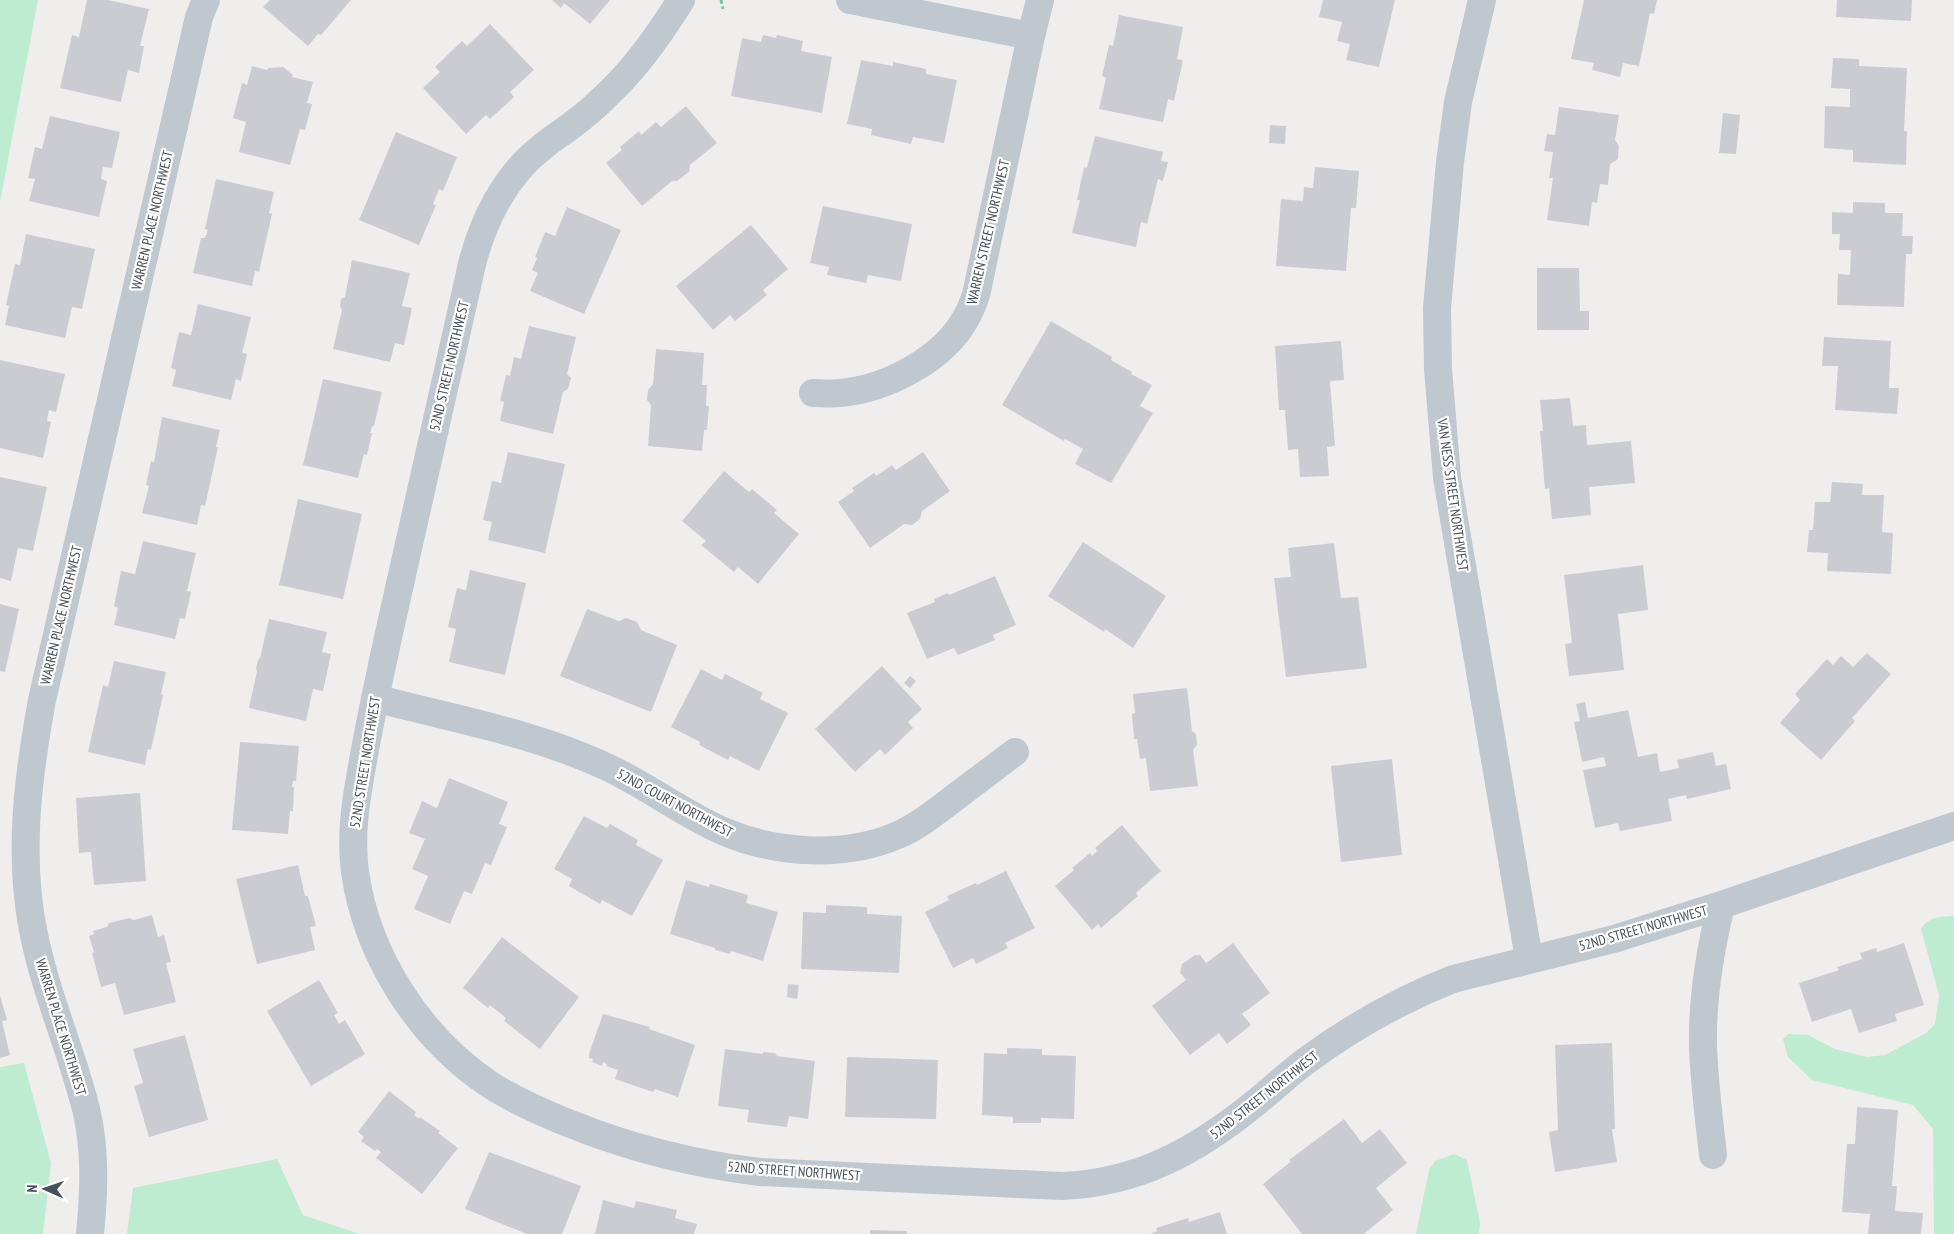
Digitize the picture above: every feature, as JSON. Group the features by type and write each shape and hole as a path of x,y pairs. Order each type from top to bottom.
{"street":[{"name":"WARREN PLACE NORTHWEST","path":"90,1234 93,1166 86,1110 43,973 28,896 25,827 30,764 42,700 199,17 206,0"},
{"name":"52ND STREET NORTHWEST","path":"681,0 654,40 622,80 573,125 540,148 521,167 504,189 485,225 472,264 374,698 355,807 353,826 355,872 359,894 373,938 393,980 419,1018 460,1061 499,1090 553,1117 642,1150 689,1161 760,1172 1062,1186 1110,1181 1152,1168 1210,1137 1255,1104 1309,1058 1348,1032 1429,988 1453,979 1614,939 1722,905 1954,826"},
{"path":"850,0 1031,36"},
{"name":"WARREN STREET NORTHWEST","path":"813,393 840,393 865,389 891,380 933,356 952,338 967,317 976,295 1040,0"},
{"name":"VAN NESS STREET NORTHWEST","path":"1482,0 1458,102 1450,162 1437,308 1438,369 1447,478 1529,959"},
{"name":"52ND COURT NORTHWEST","path":"374,698 513,734 571,752 645,786 702,821 725,832 749,840 800,850 851,848 898,835 920,824 1015,752"},
{"path":"1713,1155 1706,1094 1703,1043 1705,992 1722,905"}],"path":[{"path":"721,0 723,8"}],"green space":[{"path":"0,0 38,0 0,202"},
{"path":"1954,916 1954,1234 1934,1234 1933,1129 1913,1105 1812,1080 1788,1057 1783,1039 1788,1034 1808,1035 1835,1049 1867,1057 1885,1055 1926,1033 1935,1024 1939,995 1921,929 1931,919"},
{"path":"24,1063 51,1163 43,1234 0,1234 0,1067"},
{"path":"1454,1154 1467,1160 1480,1223 1479,1234 1416,1234 1429,1170 1435,1161"},
{"path":"277,1159 303,1215 360,1234 127,1234 133,1188"}],"building":[{"path":"87,0 108,0 149,9 140,46 144,46 139,73 128,70 121,102 60,88 72,35 79,37"},
{"path":"270,0 351,0 321,35 318,34 308,46 263,7"},
{"path":"552,0 610,0 590,24 564,3 561,8"},
{"path":"1323,0 1395,0 1379,67 1346,60 1350,44 1337,41 1342,22 1319,17"},
{"path":"1584,0 1657,0 1654,14 1650,13 1639,66 1623,63 1620,77 1592,70 1594,63 1571,59"},
{"path":"1837,0 1912,0 1911,21 1836,17"},
{"path":"1119,15 1183,27 1177,59 1183,60 1174,101 1168,99 1163,122 1099,109 1106,78 1102,76 1109,45 1113,46"},
{"path":"490,24 534,70 510,92 514,97 490,119 486,115 466,134 423,88 440,72 435,67 462,41 467,46"},
{"path":"763,35 776,38 777,35 803,41 801,51 832,57 822,113 731,96 742,38 761,42"},
{"path":"1833,58 1859,59 1859,66 1907,68 1904,131 1907,131 1906,165 1853,162 1853,150 1824,148 1825,106 1850,107 1850,89 1831,88"},
{"path":"861,60 893,66 893,62 926,69 926,74 957,80 944,143 913,137 911,144 871,135 872,129 847,124"},
{"path":"252,66 267,70 268,68 283,67 293,75 292,77 313,82 307,103 312,104 305,130 300,129 290,165 239,152 246,122 233,118 242,83 247,85"},
{"path":"686,106 717,143 690,165 689,172 677,181 672,181 642,206 606,163 622,150 620,147 639,131 641,135 656,122 661,127"},
{"path":"1559,107 1619,115 1615,140 1619,146 1618,159 1610,164 1608,185 1600,184 1597,203 1592,202 1589,226 1547,220 1553,178 1549,178 1553,152 1544,151 1547,134 1555,135"},
{"path":"1723,113 1740,115 1736,154 1719,153"},
{"path":"50,116 120,132 112,168 103,167 101,179 107,181 99,217 29,201 35,179 28,178 35,147 42,149"},
{"path":"1270,125 1286,126 1285,144 1269,143"},
{"path":"396,132 457,157 443,191 439,189 433,204 436,205 419,245 359,220"},
{"path":"1095,136 1163,152 1161,161 1168,162 1163,181 1158,179 1147,224 1141,222 1136,247 1072,233 1080,200 1077,200 1084,167 1087,168"},
{"path":"1315,167 1359,171 1356,208 1351,208 1346,271 1276,266 1281,199 1303,201 1304,187 1313,188"},
{"path":"216,179 274,192 269,213 272,214 259,272 255,271 252,286 193,273 201,238 205,238 208,230 205,229"},
{"path":"1853,202 1885,203 1885,213 1903,213 1902,236 1913,236 1912,254 1906,254 1904,307 1837,305 1838,274 1850,275 1851,250 1839,250 1840,234 1832,234 1832,212 1853,213"},
{"path":"823,206 912,224 901,281 868,275 866,283 827,275 829,267 810,263"},
{"path":"567,207 621,230 584,314 530,291 538,273 532,270 537,258 535,257 545,232 555,236"},
{"path":"751,225 788,269 763,290 767,295 735,321 730,315 713,330 676,286"},
{"path":"26,234 95,249 82,309 72,307 65,338 5,325 9,306 6,305 15,264 20,265"},
{"path":"352,260 410,273 402,306 412,308 404,345 395,343 390,362 333,349 342,310 340,306 341,299 345,297"},
{"path":"1537,268 1579,268 1580,311 1589,311 1589,330 1537,330"},
{"path":"198,304 251,317 242,353 247,354 241,381 236,379 231,400 172,386 176,370 171,368 179,332 191,335"},
{"path":"1051,321 1112,357 1111,360 1132,372 1131,374 1152,385 1140,406 1153,413 1111,483 1075,464 1083,449 1065,439 1064,441 1002,405"},
{"path":"529,326 576,337 567,374 571,378 568,389 563,392 553,434 500,421 504,402 500,401 506,375 510,376 514,357 521,359"},
{"path":"1824,337 1891,341 1889,388 1899,388 1897,414 1835,410 1838,366 1822,366"},
{"path":"1341,341 1344,380 1330,381 1335,446 1327,447 1329,476 1300,477 1298,449 1288,450 1285,410 1279,410 1275,346"},
{"path":"656,349 704,353 702,385 707,385 706,406 709,406 707,430 704,430 702,451 648,446 651,405 647,400 648,390 653,384"},
{"path":"0,360 65,374 56,412 49,410 47,421 51,422 43,458 0,448"},
{"path":"323,379 382,392 374,426 372,426 370,433 372,433 367,455 364,454 358,478 303,465"},
{"path":"1570,398 1573,426 1586,425 1587,445 1631,441 1635,483 1589,487 1591,515 1552,519 1549,488 1545,489 1540,431 1543,431 1540,400"},
{"path":"162,417 220,430 205,506 201,505 197,525 142,513 149,486 146,485 151,461 154,462"},
{"path":"508,452 565,464 545,553 488,540 492,522 483,520 492,481 501,483"},
{"path":"923,452 950,491 922,511 920,519 912,525 904,524 870,548 838,502 854,491 852,488 874,473 876,476 892,465 896,470"},
{"path":"724,471 749,492 752,489 777,510 774,513 799,534 758,584 738,567 734,572 701,545 706,541 682,521"},
{"path":"0,477 47,487 33,551 18,548 11,581 0,578"},
{"path":"1832,482 1863,484 1862,495 1884,495 1882,532 1893,533 1891,574 1827,571 1828,553 1807,552 1809,530 1813,530 1815,502 1830,502"},
{"path":"298,499 362,514 343,599 279,585"},
{"path":"143,541 196,553 187,591 191,592 185,619 180,618 175,639 114,625 118,608 114,606 121,571 135,574"},
{"path":"1083,542 1166,596 1133,648 1105,629 1104,632 1048,596"},
{"path":"1334,543 1341,598 1358,597 1367,668 1286,677 1274,578 1291,577 1288,548"},
{"path":"1643,565 1648,610 1618,614 1624,670 1569,676 1565,644 1572,643 1564,575"},
{"path":"470,570 526,583 505,675 449,662 456,629 448,627 457,588 466,590"},
{"path":"995,576 1016,625 993,635 995,640 958,655 954,648 927,659 907,613 935,602 934,599 948,593 949,595"},
{"path":"0,604 19,609 5,672 0,671"},
{"path":"587,609 619,621 626,618 637,622 641,630 677,645 651,712 560,676"},
{"path":"269,619 327,632 322,652 331,654 323,691 313,689 306,721 249,708 257,671 256,668"},
{"path":"1867,653 1891,674 1852,718 1855,721 1821,760 1780,723 1800,700 1795,694 1827,659 1833,665 1841,656 1853,667"},
{"path":"114,661 166,672 151,750 148,749 145,765 88,752 103,685 108,687"},
{"path":"882,666 922,709 908,722 913,728 885,755 880,749 855,772 815,729"},
{"path":"701,669 722,680 725,674 763,693 760,699 788,713 759,771 730,756 728,760 699,745 700,742 671,727"},
{"path":"910,676 916,681 910,688 904,683"},
{"path":"1187,688 1192,731 1196,734 1197,745 1193,750 1198,786 1150,791 1146,758 1140,759 1137,739 1134,739 1132,714 1135,713 1133,694"},
{"path":"1585,702 1588,718 1628,710 1638,757 1657,753 1660,772 1679,768 1677,760 1713,752 1716,766 1726,764 1731,789 1687,799 1686,795 1668,799 1672,821 1620,831 1618,823 1595,828 1583,770 1606,766 1604,757 1582,762 1574,722 1580,721 1576,704"},
{"path":"240,742 299,746 296,781 293,781 292,787 294,787 293,811 290,811 288,834 232,830"},
{"path":"1392,759 1402,855 1341,862 1331,766"},
{"path":"449,778 508,802 499,824 507,827 491,865 485,863 472,894 464,891 450,924 414,909 428,876 412,869 425,839 409,833 422,801 437,808"},
{"path":"140,793 146,881 94,885 91,852 79,853 76,798"},
{"path":"584,816 607,828 610,824 638,840 636,845 663,860 632,916 602,900 600,904 569,886 572,879 554,869"},
{"path":"1122,825 1161,871 1136,893 1138,896 1101,928 1098,924 1092,930 1055,886 1090,853 1092,856 1097,851 1095,848"},
{"path":"298,865 305,896 308,896 316,926 310,927 315,950 257,964 236,879"},
{"path":"1006,871 1035,928 1005,943 1008,948 976,964 973,958 953,968 925,912 949,900 947,896 976,883 977,885"},
{"path":"686,880 709,887 710,884 748,895 746,903 778,912 763,961 731,951 730,954 715,950 715,948 670,934"},
{"path":"826,905 867,907 867,914 902,916 899,973 801,969 803,912 826,913"},
{"path":"152,915 158,937 164,935 171,962 166,963 176,1002 124,1015 115,983 101,987 89,936 94,934 93,931 107,927 109,923 129,918 134,920"},
{"path":"502,937 579,997 540,1049 504,1021 506,1018 490,1005 488,1008 463,988"},
{"path":"1233,943 1270,993 1242,1014 1251,1025 1227,1044 1219,1033 1190,1055 1152,1006 1186,980 1180,973 1182,964 1195,955 1200,955 1206,963"},
{"path":"1904,943 1924,1005 1895,1014 1897,1021 1859,1033 1851,1009 1812,1022 1799,983 1839,970 1837,967 1862,959 1860,953 1876,948 1877,952"},
{"path":"319,980 338,1013 334,1015 339,1024 345,1020 365,1054 311,1086 267,1011"},
{"path":"788,984 799,985 797,999 787,997"},
{"path":"0,995 7,1020 2,1021 10,1055 0,1058"},
{"path":"603,1014 650,1027 649,1029 695,1045 678,1097 655,1089 653,1092 615,1079 618,1070 606,1066 607,1064 603,1062 602,1066 592,1062 593,1059 589,1058 589,1054"},
{"path":"185,1035 208,1120 149,1137 134,1086 143,1083 133,1049"},
{"path":"1612,1043 1615,1129 1612,1129 1617,1162 1555,1172 1549,1132 1558,1130 1555,1045"},
{"path":"1007,1048 1042,1049 1042,1055 1076,1056 1074,1119 1041,1118 1041,1123 1013,1123 1013,1117 982,1115 984,1053 1007,1054"},
{"path":"725,1049 763,1054 763,1052 775,1053 777,1056 815,1061 808,1119 789,1116 787,1127 747,1122 749,1110 718,1106"},
{"path":"847,1057 938,1060 936,1119 845,1117"},
{"path":"389,1091 416,1112 414,1115 440,1131 438,1133 458,1148 422,1194 376,1158 381,1152 377,1149 375,1151 361,1141 364,1137 358,1132"},
{"path":"1857,1107 1898,1110 1892,1186 1897,1186 1895,1211 1923,1213 1921,1234 1868,1234 1870,1214 1842,1212 1847,1144 1855,1144"},
{"path":"1344,1119 1362,1143 1380,1129 1407,1163 1376,1188 1393,1210 1364,1234 1302,1234 1263,1184 1291,1161 1289,1160"},
{"path":"489,1152 581,1186 562,1234 527,1234 465,1209"},
{"path":"603,1200 634,1208 636,1201 677,1210 675,1218 697,1224 694,1234 595,1234"},
{"path":"1220,1212 1227,1234 1150,1234 1157,1231 1156,1228 1188,1218 1189,1222"},
{"path":"870,1230 907,1231 907,1234 870,1234"}]}
